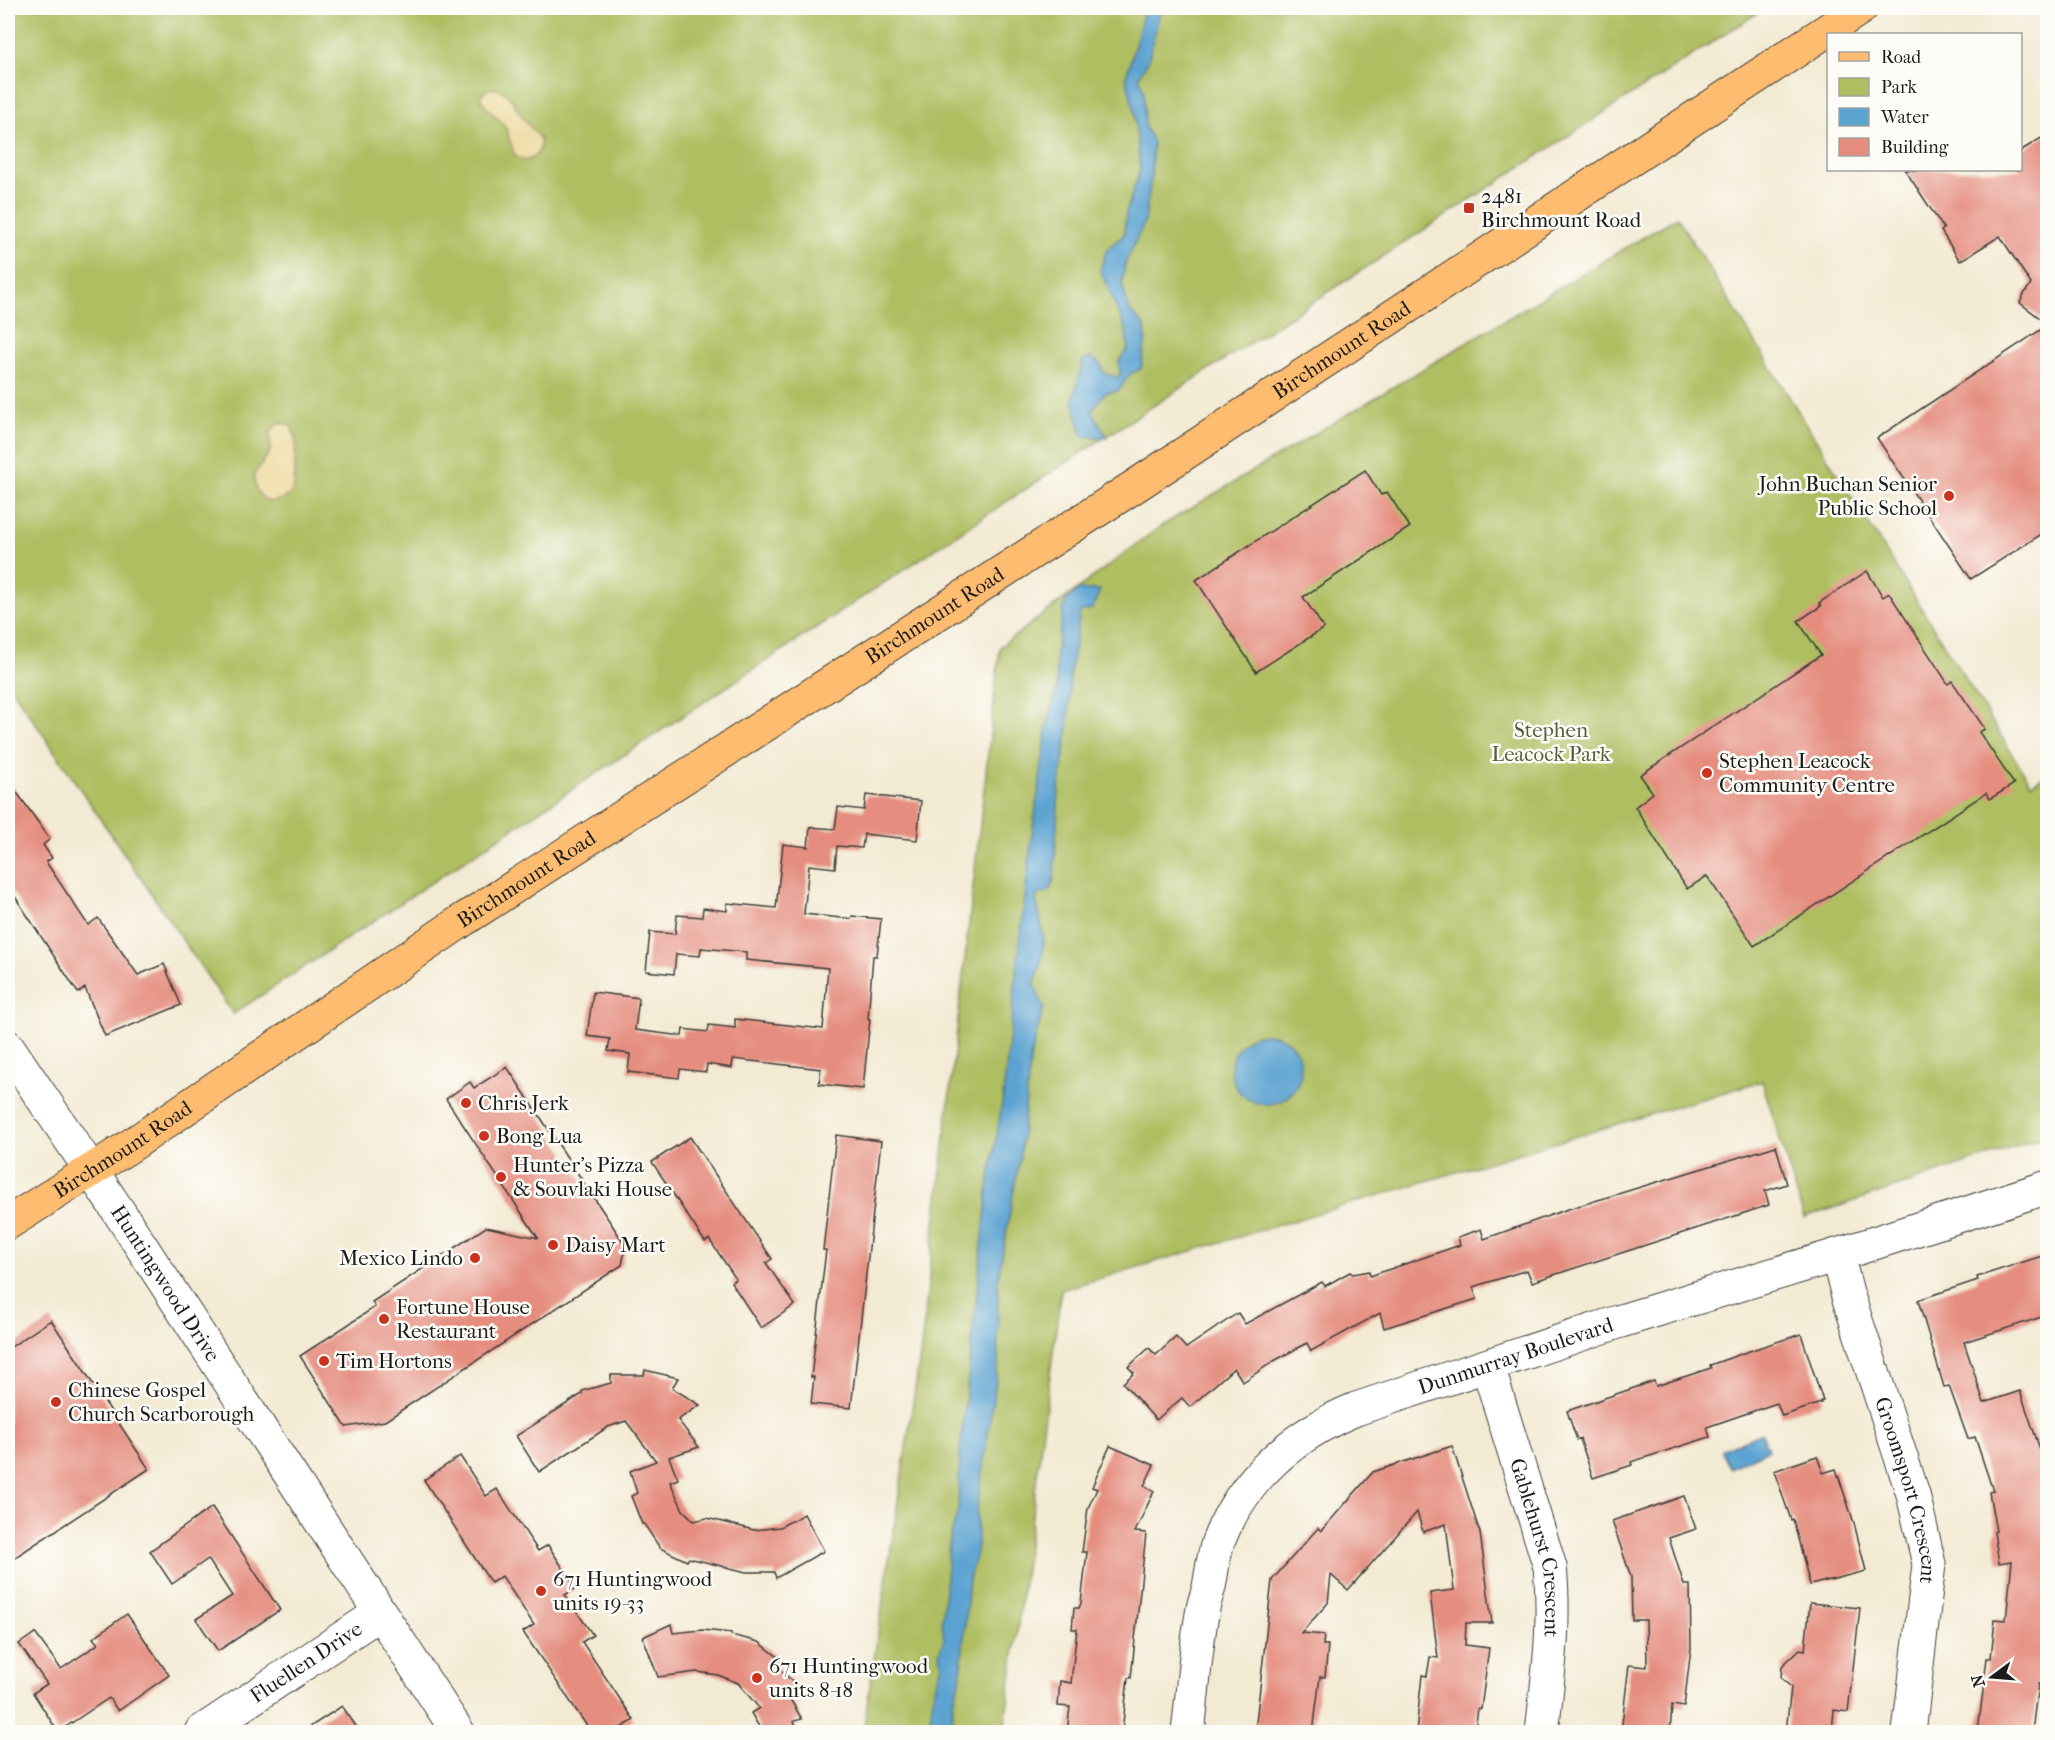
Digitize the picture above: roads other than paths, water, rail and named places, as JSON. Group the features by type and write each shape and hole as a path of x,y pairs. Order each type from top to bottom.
{"main road":[{"name":"Birchmount Road","path":"8,1223 130,1146 463,920 1132,488 1861,8"}],"street":[{"name":"Huntingwood Drive","path":"8,1047 91,1170 458,1732"},
{"name":"Dunmurray Boulevard","path":"1188,1732 1203,1609 1218,1542 1235,1508 1270,1462 1328,1420 1621,1321 2048,1187"},
{"name":"Groomsport Crescent","path":"1837,1255 1848,1296 1913,1494 1929,1564 1909,1732"},
{"name":"Gablehurst Crescent","path":"1488,1367 1550,1567 1553,1601 1552,1629 1542,1732"},
{"name":"Fluellen Drive","path":"201,1732 380,1613"}],"water":[{"path":"1145,8 1161,8 1148,61 1139,76 1144,92 1145,127 1153,142 1151,178 1145,221 1125,264 1122,285 1130,311 1145,326 1146,339 1141,369 1130,374 1118,391 1105,393 1092,410 1107,438 1082,436 1073,401 1083,360 1091,357 1101,365 1104,373 1116,377 1120,375 1119,362 1128,348 1126,330 1100,270 1107,249 1124,235 1126,213 1140,170 1134,109 1126,78"},
{"path":"1079,590 1100,590 1092,609 1080,612 1070,673 1068,731 1059,788 1054,879 1050,891 1037,895 1036,899 1044,942 1042,960 1034,984 1044,1007 1031,1054 1020,1156 998,1279 998,1366 977,1509 977,1549 969,1579 960,1681 953,1702 952,1732 929,1732 933,1695 942,1665 939,1652 944,1640 942,1622 949,1543 958,1510 960,1452 988,1189 1003,1097 1031,842 1048,723 1057,688 1056,653 1065,601"},
{"path":"1266,1034 1279,1037 1291,1044 1298,1056 1301,1069 1298,1082 1291,1094 1279,1101 1266,1104 1253,1101 1241,1094 1234,1082 1231,1069 1234,1056 1241,1044 1253,1037"},
{"path":"1762,1433 1768,1450 1730,1468 1721,1450"}],"place":[{"name":"2481 Birchmount Road","path":"1469,208"},
{"name":"John Buchan Senior Public School","path":"1949,496"},
{"name":"Stephen Leacock Community Centre","path":"1707,773"},
{"name":"Chris Jerk","path":"466,1103"},
{"name":"Bong Lua","path":"484,1136"},
{"name":"Hunter's Pizza & Souvlaki House","path":"501,1177"},
{"name":"Daisy Mart","path":"553,1245"},
{"name":"Mexico Lindo","path":"475,1258"},
{"name":"Fortune House Restaurant","path":"384,1319"},
{"name":"Tim Hortons","path":"324,1361"},
{"name":"Chinese Gospel Church Scarborough","path":"56,1402"},
{"name":"671 Huntingwood units 19-33","path":"541,1591"},
{"name":"671 Huntingwood units 8-18","path":"757,1678"}],"park label":[{"name":"Stephen Leacock Park","path":"1551,742"}]}
